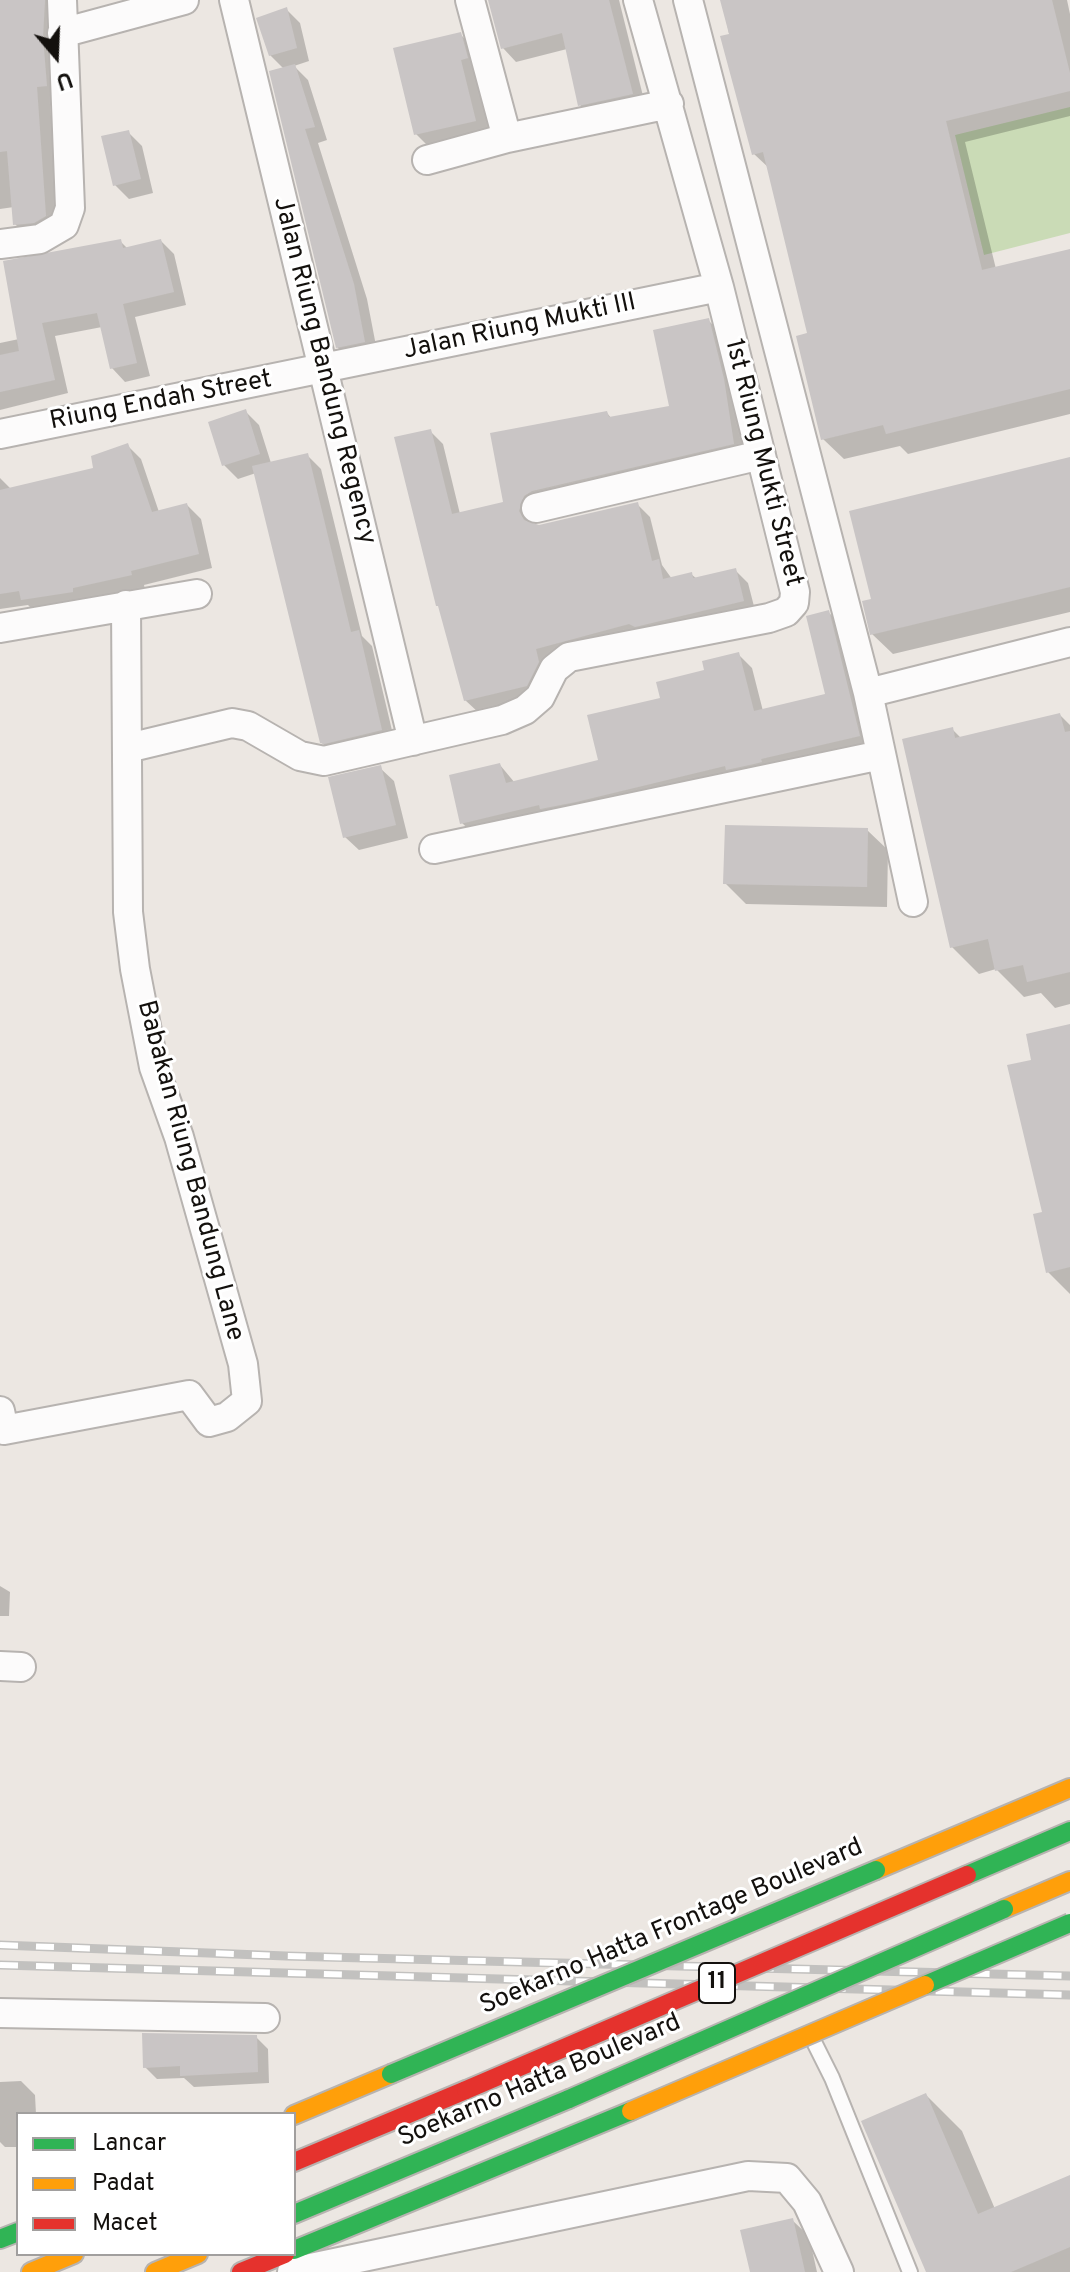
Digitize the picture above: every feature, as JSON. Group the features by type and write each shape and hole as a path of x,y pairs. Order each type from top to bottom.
{"main road":[{"name":"Soekarno Hatta Frontage Boulevard","path":"296,2114 1070,1788"},
{"name":"Soekarno Hatta Boulevard","path":"296,2161 1070,1831"},
{"name":"Soekarno Hatta Boulevard","path":"296,2213 569,2099 1070,1881"},
{"path":"296,2249 631,2111 1070,1923"},
{"path":"31,2272 69,2256"},
{"path":"155,2272 193,2256"},
{"path":"241,2272 280,2256"}],"street":[{"path":"0,244 40,239 64,225 70,208 62,0"},
{"path":"62,33 184,0"},
{"name":"Jalan Riung Bandung Regency","path":"234,0 413,741"},
{"path":"470,0 507,138"},
{"name":"1st Riung Mukti Street","path":"128,748 232,723 248,726 311,760 324,761 502,720 525,710 540,697 554,669 569,657 786,612 794,603 795,592 719,287 638,0"},
{"path":"688,0 868,693 913,902"},
{"path":"427,160 507,138 669,104"},
{"name":"Jalan Riung Mukti III","path":"322,370 719,287"},
{"name":"Riung Endah Street","path":"0,434 322,370"},
{"path":"536,508 761,455"},
{"path":"0,628 197,594"},
{"name":"Babakan Riung Bandung Lane","path":"0,1411 4,1430 189,1395 209,1422 227,1417 247,1401 243,1364 179,1137 154,1067 135,969 128,912 126,605"},
{"path":"868,693 1070,642"},
{"path":"434,849 881,755"},
{"path":"0,2013 265,2018"},
{"path":"292,2272 748,2176 787,2178 807,2202 839,2272"}],"lane":[{"path":"810,2035 848,2117 910,2272"}],"green space":[{"path":"1070,107 1070,233 984,255 955,135"}],"building":[{"path":"0,0 45,0 43,37 47,86 37,87 46,216 34,223 13,225 7,151 0,152"},
{"path":"488,0 609,0 633,94 578,106 562,33 501,49"},
{"path":"720,0 1052,0 1070,73 1070,91 946,121 982,270 1070,249 1070,389 886,434 883,425 821,440 796,336 807,333 763,152 752,155 720,36 729,34"},
{"path":"287,7 297,48 269,56 256,18"},
{"path":"461,32 468,58 461,60 476,121 414,135 393,48"},
{"path":"295,64 315,127 305,129 354,284 365,342 336,348 269,71"},
{"path":"129,130 141,179 113,186 101,136"},
{"path":"121,239 123,248 161,239 174,292 123,304 137,363 110,369 97,313 42,323 55,380 0,392 0,355 19,351 3,261"},
{"path":"709,318 724,379 734,444 532,491 524,496 519,511 524,520 539,525 638,502 652,561 659,559 663,579 692,572 693,578 736,568 744,601 635,627 629,624 536,649 539,662 527,686 464,701 436,606 394,437 431,429 452,514 503,502 490,433 607,411 609,417 669,406 653,330"},
{"path":"246,409 260,454 222,466 208,422"},
{"path":"128,443 152,512 187,503 199,554 131,571 132,575 73,588 73,592 21,600 19,591 0,594 0,490 93,468 91,456"},
{"path":"308,453 351,632 359,630 382,730 324,744 320,743 252,466"},
{"path":"1070,457 1070,587 870,635 862,601 871,599 849,511"},
{"path":"829,610 860,736 761,759 762,762 754,764 726,770 725,766 576,802 540,809 539,805 460,824 449,775 500,763 506,783 598,760 587,715 660,698 656,682 704,670 702,661 739,652 754,711 825,694 806,616"},
{"path":"1060,713 1065,732 1070,731 1070,972 1027,982 1023,965 995,971 988,939 950,948 902,739 953,727 955,738"},
{"path":"381,765 396,825 343,838 328,777"},
{"path":"725,825 868,828 867,887 723,884"},
{"path":"1070,1024 1070,1267 1046,1273 1033,1214 1042,1212 1007,1065 1031,1060 1026,1034"},
{"path":"142,2033 257,2035 258,2072 180,2076 180,2066 143,2068"},
{"path":"926,2093 978,2214 1070,2175 1070,2247 1011,2272 926,2272 861,2121"},
{"path":"793,2218 805,2272 750,2272 740,2230"}],"railway":[{"path":"0,1945 286,1956 1070,1976"},
{"path":"0,1965 1070,1995"}],"traffic: fast":[{"path":"967,1875 1070,1831"},
{"path":"391,2074 876,1870"},
{"path":"569,2099 1004,1909"},
{"path":"925,1985 1070,1923"},
{"path":"296,2213 569,2099"},
{"path":"296,2249 631,2111"},
{"path":"0,2239 16,2233"}],"traffic: slow":[{"path":"876,1870 1070,1788"},
{"path":"1004,1909 1070,1881"},
{"path":"631,2111 925,1985"},
{"path":"296,2114 391,2074"},
{"path":"31,2272 69,2256"},
{"path":"155,2272 193,2256"}],"traffic: jam":[{"path":"466,2090 967,1875"},
{"path":"296,2161 466,2090"},
{"path":"241,2272 280,2256"}]}
